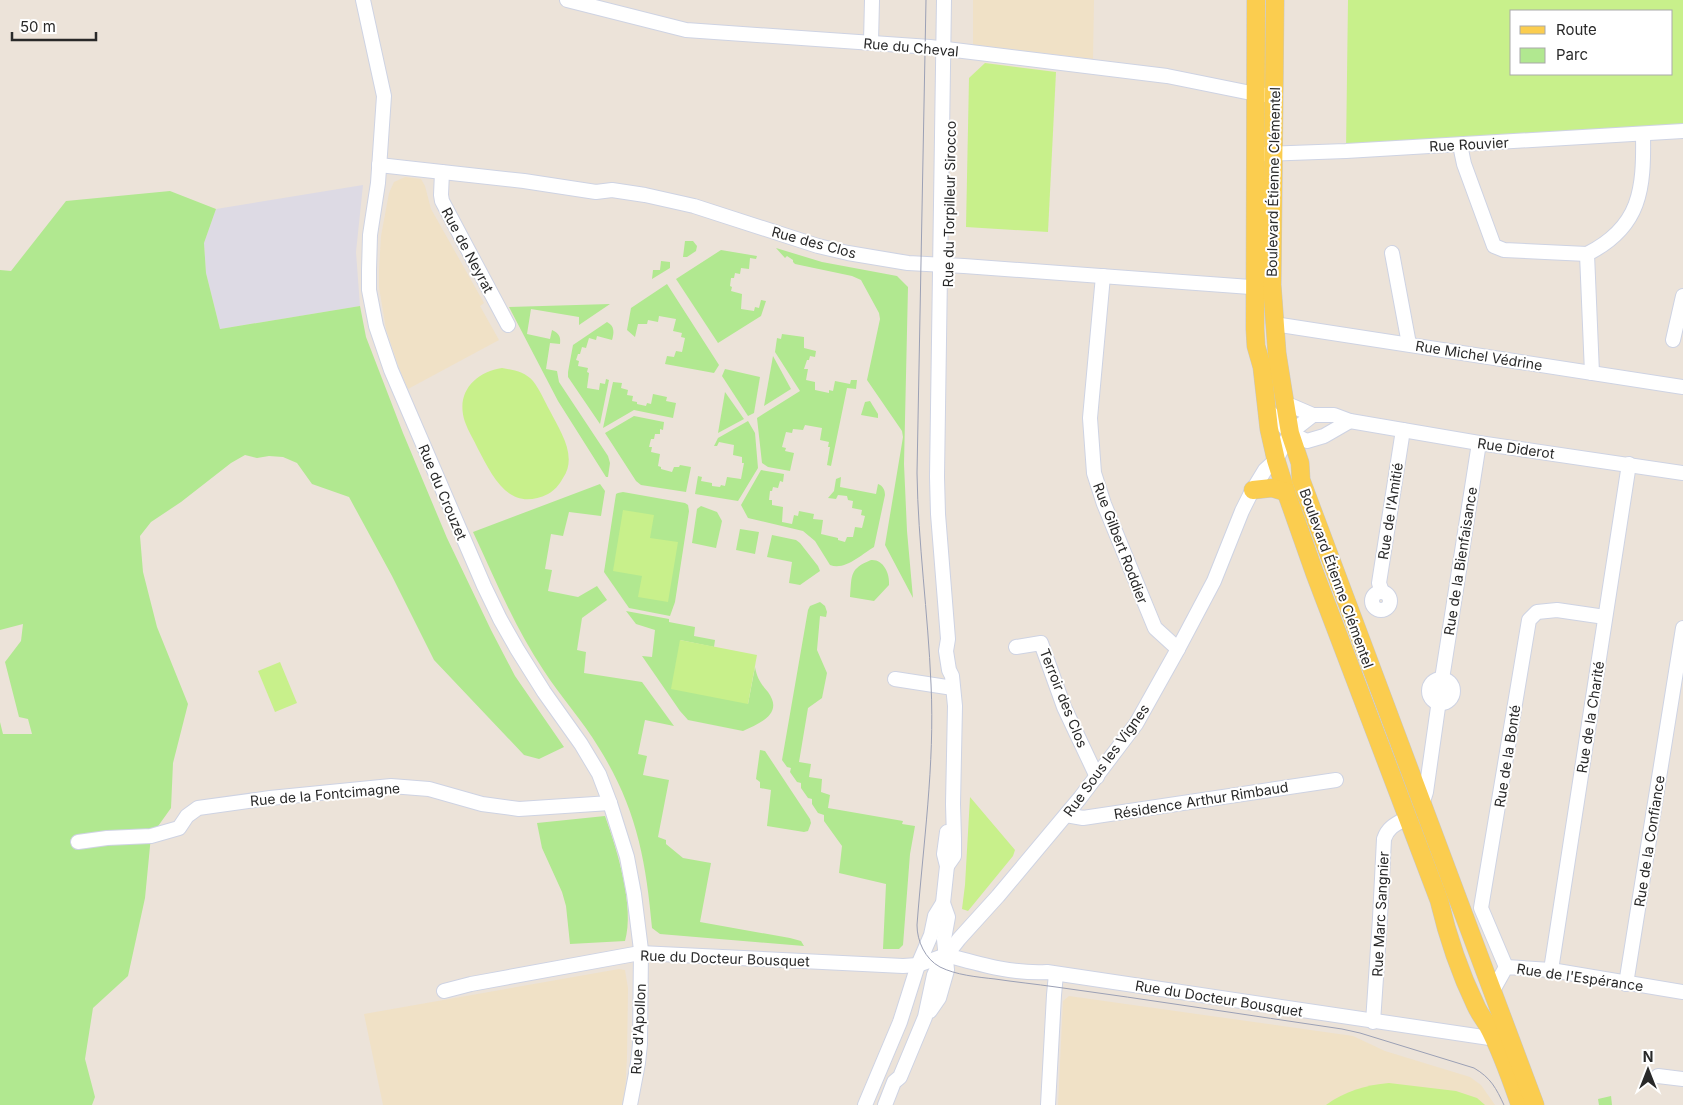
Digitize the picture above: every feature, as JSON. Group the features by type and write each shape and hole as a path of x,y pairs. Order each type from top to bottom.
{"main road":[{"name":"Boulevard Étienne Clémentel","path":"1256,0 1265,95"},
{"name":"Boulevard Étienne Clémentel","path":"1275,0 1265,95 1264,154 1254,288 1256,346 1262,367 1269,429 1286,492 1315,574 1439,900 1444,922 1476,1008 1488,1026 1520,1105"},
{"name":"Boulevard Étienne Clémentel","path":"1264,154 1274,324 1290,433 1300,463 1301,480 1506,1026 1510,1043 1535,1105"},
{"path":"1254,490 1272,488 1286,492"}],"street":[{"name":"Rue du Crouzet","path":"363,0 384,96 377,194 370,235 369,290 376,326 383,350 484,586 500,619 544,692 581,744 598,774 610,803 628,866 634,894 640,953"},
{"name":"Rue du Cheval","path":"566,0 686,30 947,49 1167,76 1265,95"},
{"path":"871,42 872,0"},
{"name":"Rue du Torpilleur Sirocco","path":"944,0 947,49 944,265 937,477 938,514 948,639 946,651 953,682 955,706 954,856 947,866 944,939 946,955"},
{"name":"Rue du Torpilleur Sirocco","path":"947,49 953,0"},
{"name":"Rue Rouvier","path":"1264,154 1460,145 1683,131"},
{"path":"1460,145 1464,164 1494,246 1513,251 1587,254 1613,237 1630,219 1640,195 1644,171 1643,134"},
{"name":"Rue des Clos","path":"379,165 524,181 596,192 612,190 645,195 694,206 818,246 908,263 1272,289"},
{"name":"Rue de Neyrat","path":"442,172 442,201 508,325"},
{"path":"1392,254 1409,344"},
{"path":"1587,254 1592,373"},
{"name":"Rue Gilbert Roddier","path":"1103,276 1090,418 1094,473 1104,504 1155,628 1178,649"},
{"path":"1674,340 1683,296"},
{"name":"Rue Michel Védrine","path":"1274,324 1683,387"},
{"name":"Rue Diderot","path":"1285,403 1313,415 1334,415 1350,421 1479,443 1683,473"},
{"path":"1268,410 1290,433 1307,441 1324,436 1350,421"},
{"path":"1254,490 1265,470 1276,460 1290,433 1313,415"},
{"name":"Rue de l'Amitié","path":"1382,592 1379,583 1403,430"},
{"name":"Rue de la Bienfaisance","path":"1422,805 1426,792 1479,443"},
{"path":"1276,460 1301,480"},
{"name":"Rue de la Charité","path":"1551,970 1629,464"},
{"name":"Rue Sous les Vignes","path":"946,955 1066,816 1136,724 1214,581 1242,512 1254,490"},
{"name":"Rue de la Bonté","path":"1506,967 1481,908 1529,620 1537,612 1557,610 1605,617"},
{"name":"Rue de la Confiance","path":"1626,984 1678,699 1683,628"},
{"name":"Terroir des Clos","path":"1016,647 1041,643 1064,707 1097,777"},
{"path":"895,680 953,682"},
{"name":"Résidence Arthur Rimbaud","path":"1066,816 1083,818 1336,780"},
{"name":"Rue de la Fontcimagne","path":"78,842 107,838 151,836 179,828 187,816 198,808 391,786 428,788 482,804 519,809 610,803"},
{"name":"Rue Marc Sangnier","path":"1374,1022 1384,840 1386,832 1391,826 1408,818"},
{"path":"945,910 953,920 965,925 974,922"},
{"name":"Rue du Torpilleur Sirocco","path":"918,965 930,935 935,916 945,910"},
{"name":"Rue du Docteur Bousquet","path":"444,991 472,984 640,953 902,966 918,965"},
{"name":"Rue d'Apollon","path":"630,1105 638,1063 640,953"},
{"path":"884,1105 894,1082 900,1077 925,1017 939,998 946,979 946,955 918,965"},
{"name":"Rue du Docteur Bousquet","path":"946,955 978,965 1032,973 1047,972 1374,1022 1493,1038"},
{"path":"918,965 924,980 922,993 925,1017"},
{"path":"865,1105 900,1022 918,965"},
{"name":"Rue de l'Espérance","path":"1492,992 1506,967 1551,970 1683,992"},
{"path":"1048,1105 1056,974"},
{"path":"1467,1034 1474,1026 1476,1008"},
{"path":"1493,1038 1510,1043"},
{"path":"1658,1076 1683,1079"}],"shaded area":[{"path":"973,0 1094,0 1093,59 973,45"},
{"path":"405,177 421,179 425,186 431,209 484,303 480,306 499,340 408,389 386,329 379,287 381,236 389,193 394,182"},
{"path":"363,185 356,252 360,306 220,329 206,273 204,243 216,209"},
{"path":"619,969 625,970 628,988 627,1057 623,1105 383,1105 364,1014"},
{"path":"1069,996 1353,1036 1385,1051 1470,1077 1481,1085 1495,1105 1058,1105 1063,1001"}],"green space":[{"path":"1348,0 1683,0 1683,131 1346,151"},
{"path":"985,63 1056,72 1048,232 966,227 969,78"},
{"path":"170,191 216,209 204,243 206,273 220,329 360,306 366,337 403,433 447,538 515,676 564,747 539,759 524,755 434,660 392,576 349,497 312,484 297,463 283,457 269,456 257,458 245,455 231,463 181,502 151,522 140,536 143,572 157,627 188,704 173,763 171,808 151,836 145,898 128,976 93,1008 85,1059 95,1097 92,1105 0,1105 0,722 3,734 32,734 28,719 19,717 5,662 21,641 23,624 0,630 0,270 11,271 66,201"},
{"path":"685,241 693,241 697,246 696,251 687,257 683,257"},
{"path":"776,248 822,262 897,276 908,287 904,464 913,598 885,545 903,437 902,431 867,380 880,319 879,313 861,280 852,276 795,264 787,256 785,258"},
{"path":"721,250 757,256 756,259 750,258 749,269 741,268 740,274 735,273 734,278 731,278 731,291 742,294 741,309 754,311 755,307 759,308 761,300 766,301 761,316 718,343 676,279"},
{"path":"661,261 670,262 670,268 652,279 653,270 660,270"},
{"path":"667,284 719,365 714,373 665,364 667,356 674,357 676,351 682,352 685,338 681,337 682,333 673,331 676,319 659,316 658,322 648,320 647,324 638,324 635,337 627,330 631,308"},
{"path":"610,304 579,325 579,317 531,309 527,334 550,339 552,330 559,336 560,344 550,343 546,369 557,371 559,382 608,456 610,463 608,477 606,477 558,401 509,307"},
{"path":"607,322 613,328 612,340 597,336 596,340 589,338 586,348 582,347 576,360 579,361 578,366 588,368 587,388 599,390 600,383 605,384 606,379 609,380 600,424 568,377 568,372 573,345"},
{"path":"782,334 804,337 804,348 816,351 815,357 810,356 809,360 807,360 804,369 808,369 806,380 815,382 815,390 829,393 829,390 833,391 835,381 850,384 851,380 857,380 856,389 847,388 831,466 827,465 829,442 820,440 822,428 805,425 803,430 793,429 792,433 786,432 782,447 786,448 785,451 794,453 790,471 768,467 762,463 757,418 800,391 775,352 777,338 781,339"},
{"path":"773,356 791,389 764,406"},
{"path":"502,368 523,373 533,381 558,427 568,452 567,470 560,483 548,494 534,499 523,499 513,495 496,481 465,422 463,402 465,393 476,379 483,374"},
{"path":"725,369 760,377 754,413 748,416 722,376"},
{"path":"613,382 622,383 621,388 628,390 627,395 633,396 632,401 637,402 637,404 646,406 647,403 651,404 653,394 667,397 666,401 676,403 673,418 634,410 603,428"},
{"path":"725,392 744,419 718,433"},
{"path":"870,401 878,414 878,418 861,415 865,402"},
{"path":"634,416 664,422 663,430 660,429 660,434 655,434 654,439 651,439 649,447 652,447 651,452 660,454 658,466 661,469 672,472 674,467 679,467 680,465 691,467 686,492 641,485 636,481 605,433"},
{"path":"748,421 755,433 758,468 738,501 695,494 698,476 702,477 701,481 720,487 721,485 725,486 727,477 741,479 744,463 742,463 742,457 733,455 734,445 719,442 717,446 714,446 718,438"},
{"path":"761,470 784,474 783,482 780,481 778,488 773,487 772,491 770,491 769,500 772,500 772,505 783,507 782,522 792,524 794,515 798,516 799,511 814,514 813,519 823,520 821,534 838,538 838,540 845,542 847,537 853,537 855,527 862,528 865,516 861,515 862,510 852,508 853,501 848,500 847,496 838,495 836,499 828,498 834,491 836,479 841,477 840,487 876,494 878,484 880,485 885,491 885,495 874,547 847,564 842,566 830,565 815,541 803,531 748,518 741,505"},
{"path":"600,484 605,491 601,516 569,512 563,536 551,534 545,569 552,570 548,591 578,597 597,586 607,600 582,618 577,650 586,652 584,673 642,682 674,726 645,720 638,754 647,756 643,775 669,780 658,837 666,840 666,844 683,858 711,863 700,922 790,938 801,941 804,946 660,934 652,928 650,903 642,857 637,835 622,791 593,738 551,681 524,638 473,532"},
{"path":"623,492 688,505 689,511 675,602 670,616 629,608 604,572 616,494"},
{"path":"701,506 717,512 722,521 716,548 692,543 697,509"},
{"path":"623,510 654,515 650,538 678,542 668,602 638,597 642,576 613,571"},
{"path":"740,529 759,532 755,554 736,550"},
{"path":"772,535 796,540 800,543 820,571 800,585 789,583 792,562 767,557"},
{"path":"871,560 879,562 885,568 889,585 874,601 850,597 851,583 855,570"},
{"path":"820,602 825,606 827,612 826,617 820,616 817,650 827,673 822,698 808,708 799,762 811,764 809,777 822,779 821,792 830,795 828,808 903,821 902,824 915,826 910,854 903,945 899,949 883,949 886,884 839,873 842,846 824,821 824,815 818,813 812,804 812,799 808,798 801,788 801,783 797,782 790,772 791,768 787,767 782,760 808,610 810,606"},
{"path":"626,611 669,619 669,622 695,627 694,636 715,640 714,647 680,640 748,704 755,667 760,681 772,700 772,712 763,721 743,731 688,720 642,656 652,657 655,630 636,624"},
{"path":"680,640 757,655 748,704 671,689"},
{"path":"280,662 297,703 275,712 258,671"},
{"path":"760,750 765,751 810,819 811,823 808,831 767,826 771,790 760,788 760,782 756,779"},
{"path":"970,797 1015,850 1013,856 968,911 962,909"},
{"path":"605,816 615,845 626,896 628,928 625,941 570,944 566,906 562,892 542,848 537,823"},
{"path":"1389,1083 1456,1091 1477,1098 1485,1105 1326,1105 1356,1090 1372,1085"},
{"path":"1611,1096 1612,1105 1599,1105 1598,1099"}],"tram line":[{"path":"926,0 917,473 919,526 930,657 932,714 928,805 917,925 918,937 923,949 930,959 940,967 967,975 1163,1002 1360,1033 1474,1068 1492,1084 1504,1105"}]}
